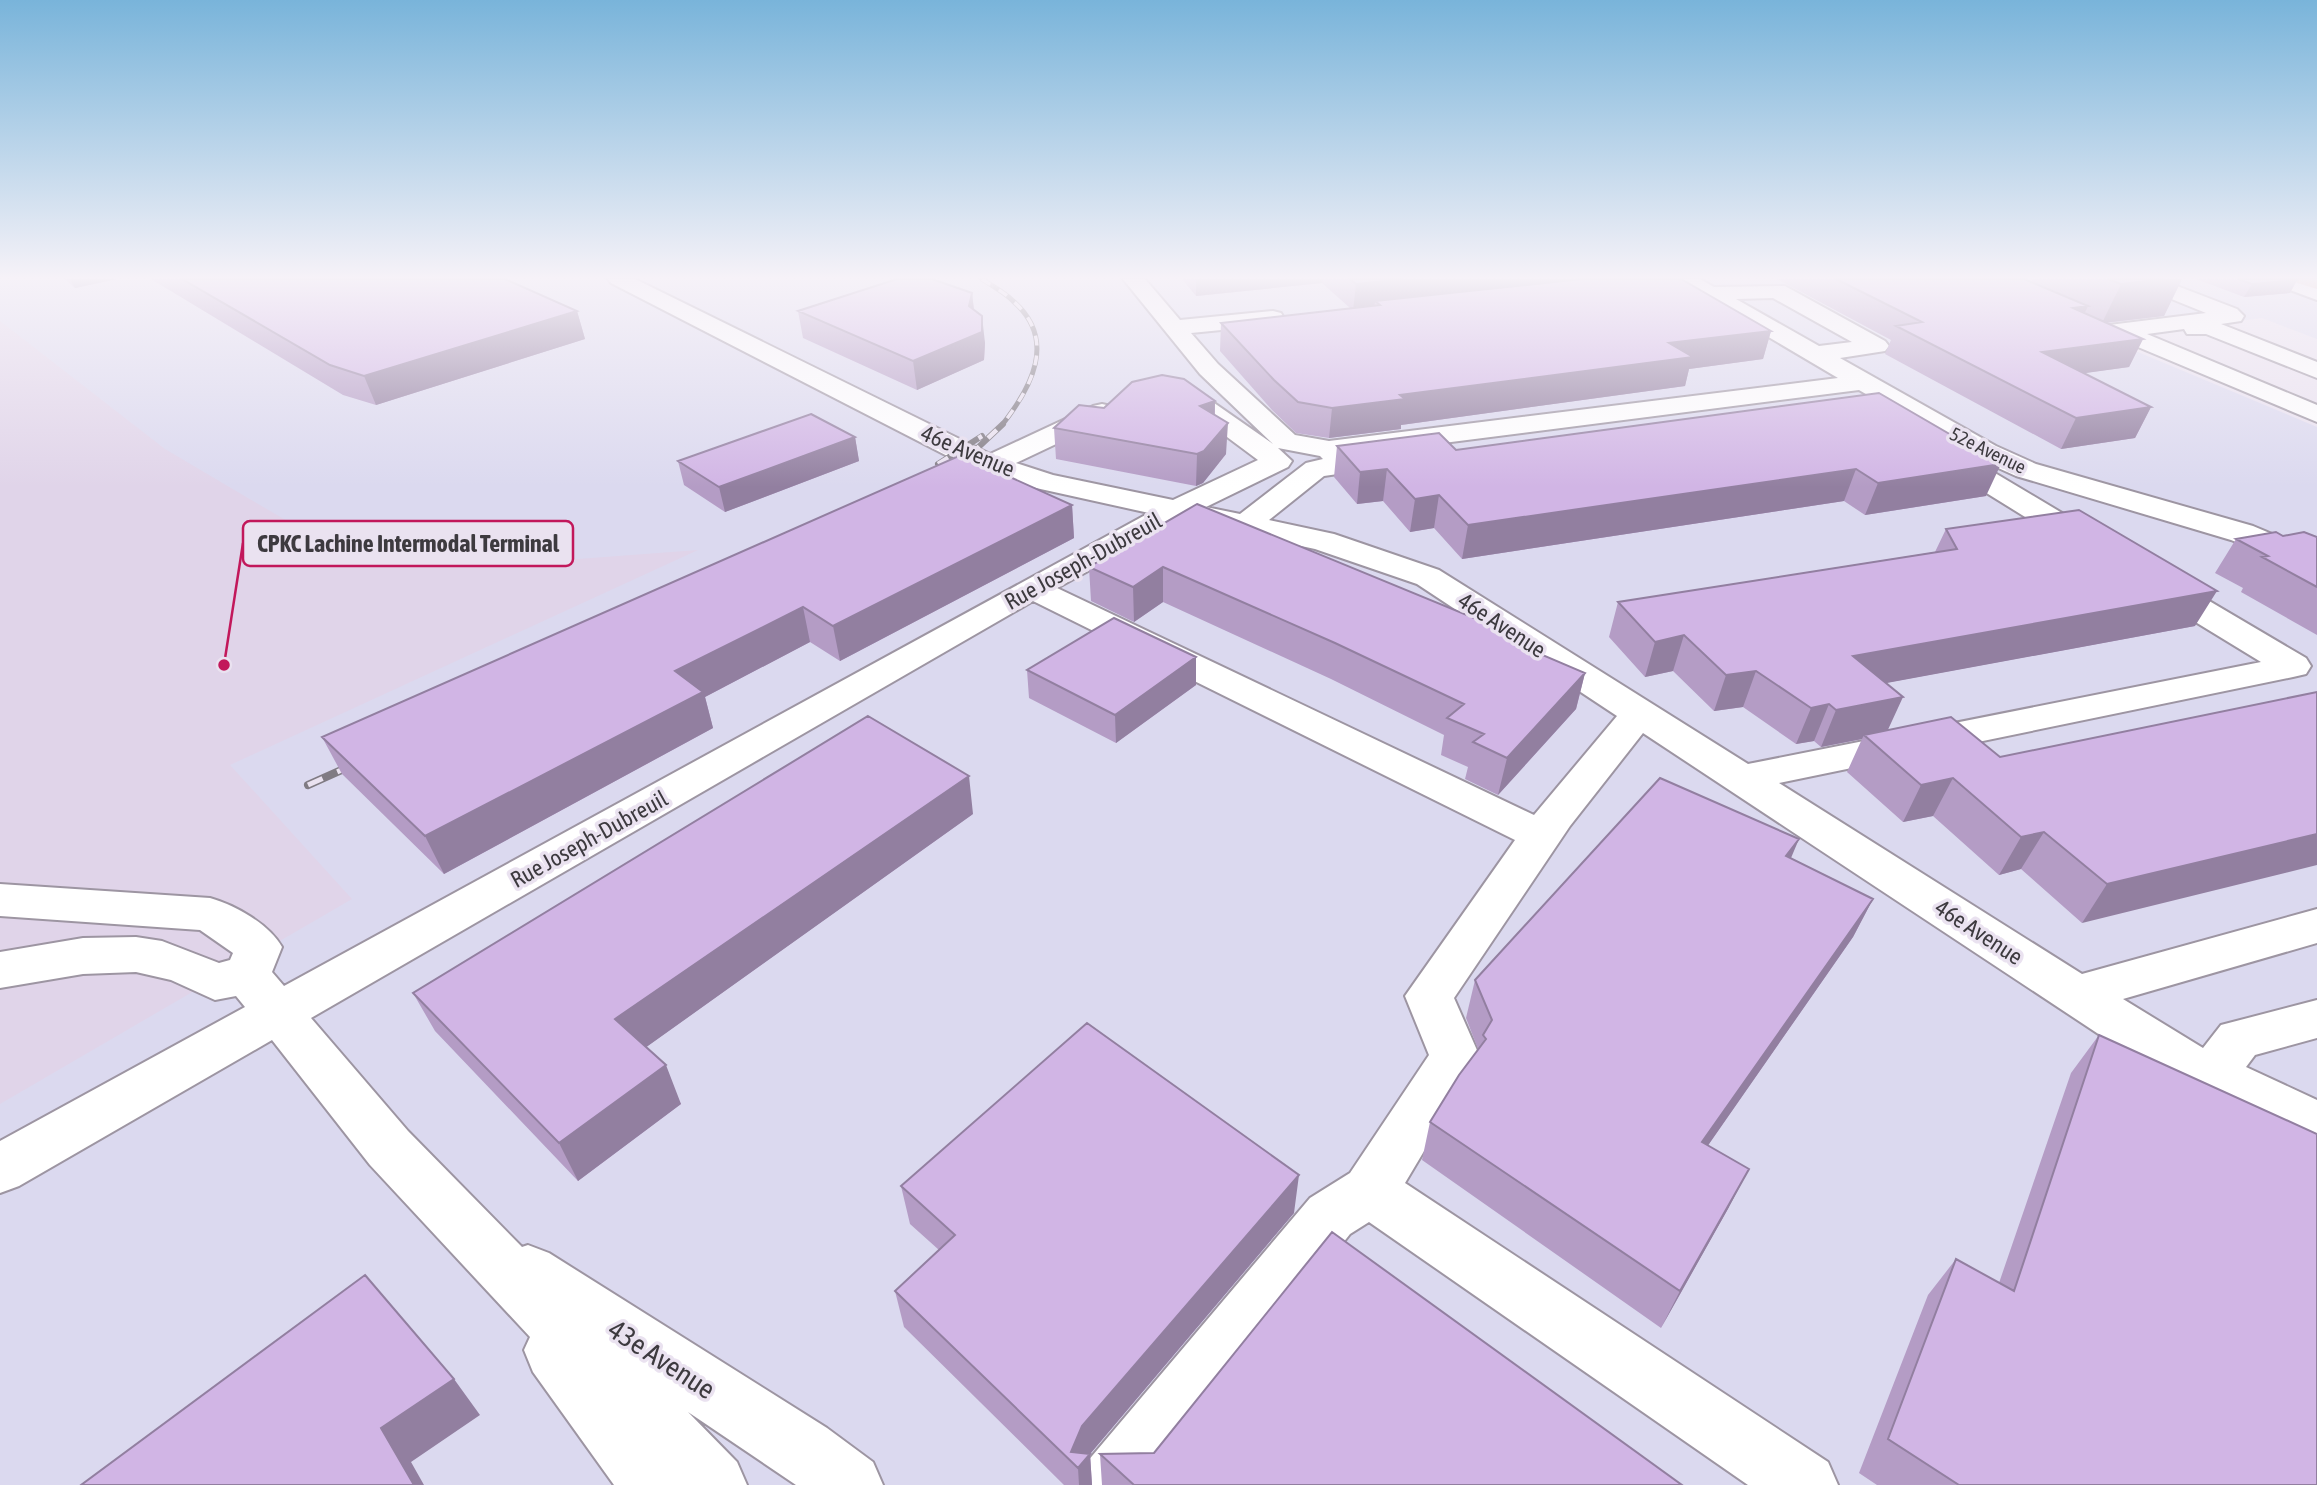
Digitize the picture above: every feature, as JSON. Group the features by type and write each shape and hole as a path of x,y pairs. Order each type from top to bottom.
{"street":[{"name":"46e Avenue","path":"755,348 959,451 992,464 1046,482 1323,541 1428,578 2177,1059 2317,1124"},
{"path":"1191,348 1209,369 1286,442 1336,457 1792,398 1866,392 2124,563 2305,674"},
{"name":"52e Avenue","path":"1805,348 1866,392 2026,470 2217,524 2317,565"},
{"path":"1815,354 1859,348"},
{"path":"2161,348 2317,414"},
{"path":"2261,348 2317,371"},
{"name":"Rue Joseph-Dubreuil","path":"0,1169 262,995 1178,509 1278,461 1179,390 1118,405 992,464"},
{"path":"1246,524 1316,469 1336,457"},
{"path":"1032,588 1540,835"},
{"path":"1741,778 2305,674"},
{"path":"1110,1485 1330,1216 1370,1191 1455,1057 1429,996 1540,835 1592,766 1640,714"},
{"path":"0,900 209,914 259,947 262,995 215,982 190,966 135,953 112,952 0,970"},
{"path":"2077,994 2317,926"},
{"name":"43e Avenue","path":"262,995 389,1148 714,1485"},
{"path":"2211,1074 2239,1039 2317,1019"},
{"path":"1370,1191 1805,1485"},
{"name":"43e Avenue","path":"471,1236 654,1485"},
{"name":"43e Avenue","path":"471,1236 804,1451 850,1485"}],"shaded area":[{"path":"0,348 2129,348 2317,427 2317,1485 0,1485"},
{"path":"0,348 35,348 165,449 333,548 497,565 698,550 230,765 352,899 0,1104"}],"building":[{"path":"301,348 455,348 364,376 330,365"},
{"path":"884,348 943,348 913,361"},
{"path":"1245,348 1678,348 1693,357 1400,395 1405,399 1332,408 1298,402"},
{"path":"1940,348 2071,348 2042,352 2151,407 2076,418"},
{"path":"1162,375 1184,379 1215,401 1200,406 1228,423 1204,451 1197,454 1054,428 1079,405 1104,408 1132,382"},
{"path":"1879,393 2001,464 1878,483 1856,469 1468,525 1439,495 1415,499 1387,469 1360,472 1337,446 1439,433 1456,450"},
{"path":"811,414 855,437 719,487 678,461"},
{"path":"961,455 1072,505 833,626 803,607 675,671 703,692 425,836 322,737"},
{"path":"1197,504 1535,643 1533,651 1585,673 1507,758 1473,742 1484,734 1447,718 1464,704 1335,643 1163,567 1133,587 1089,567"},
{"path":"2079,510 2217,591 1853,656 1903,697 1836,710 1829,704 1811,708 1756,671 1726,675 1684,635 1655,642 1618,602 1957,549 1946,529"},
{"path":"2276,532 2283,536 2304,532 2317,537 2317,587 2262,557 2268,556 2236,539"},
{"path":"1114,618 1196,657 1115,715 1027,670"},
{"path":"2317,692 2317,834 2107,884 2044,832 2021,837 1953,778 1921,785 1864,735 1951,717 2000,757"},
{"path":"868,716 969,776 615,1019 666,1065 559,1143 413,993"},
{"path":"1660,778 1799,839 1786,856 1873,899 1702,1142 1749,1169 1680,1291 1430,1122 1459,1075 1486,1039 1483,1035 1492,1020 1475,980"},
{"path":"1087,1023 1299,1175 1082,1426 1071,1452 1090,1454 1078,1468 895,1291 955,1235 901,1186"},
{"path":"2099,1035 2317,1134 2317,1485 1959,1485 1888,1439 1956,1259 2014,1291"},
{"path":"1332,1232 1682,1485 1134,1485 1100,1454 1154,1453"},
{"path":"365,1275 454,1379 381,1428 414,1485 81,1485"}],"railway":[{"path":"1002,425 1030,380 1037,348"},
{"path":"953,471 1002,425"},
{"path":"938,464 982,436"},
{"path":"308,785 357,763"}],"place":[{"name":"CPKC Lachine Intermodal Terminal","path":"224,665"}]}
